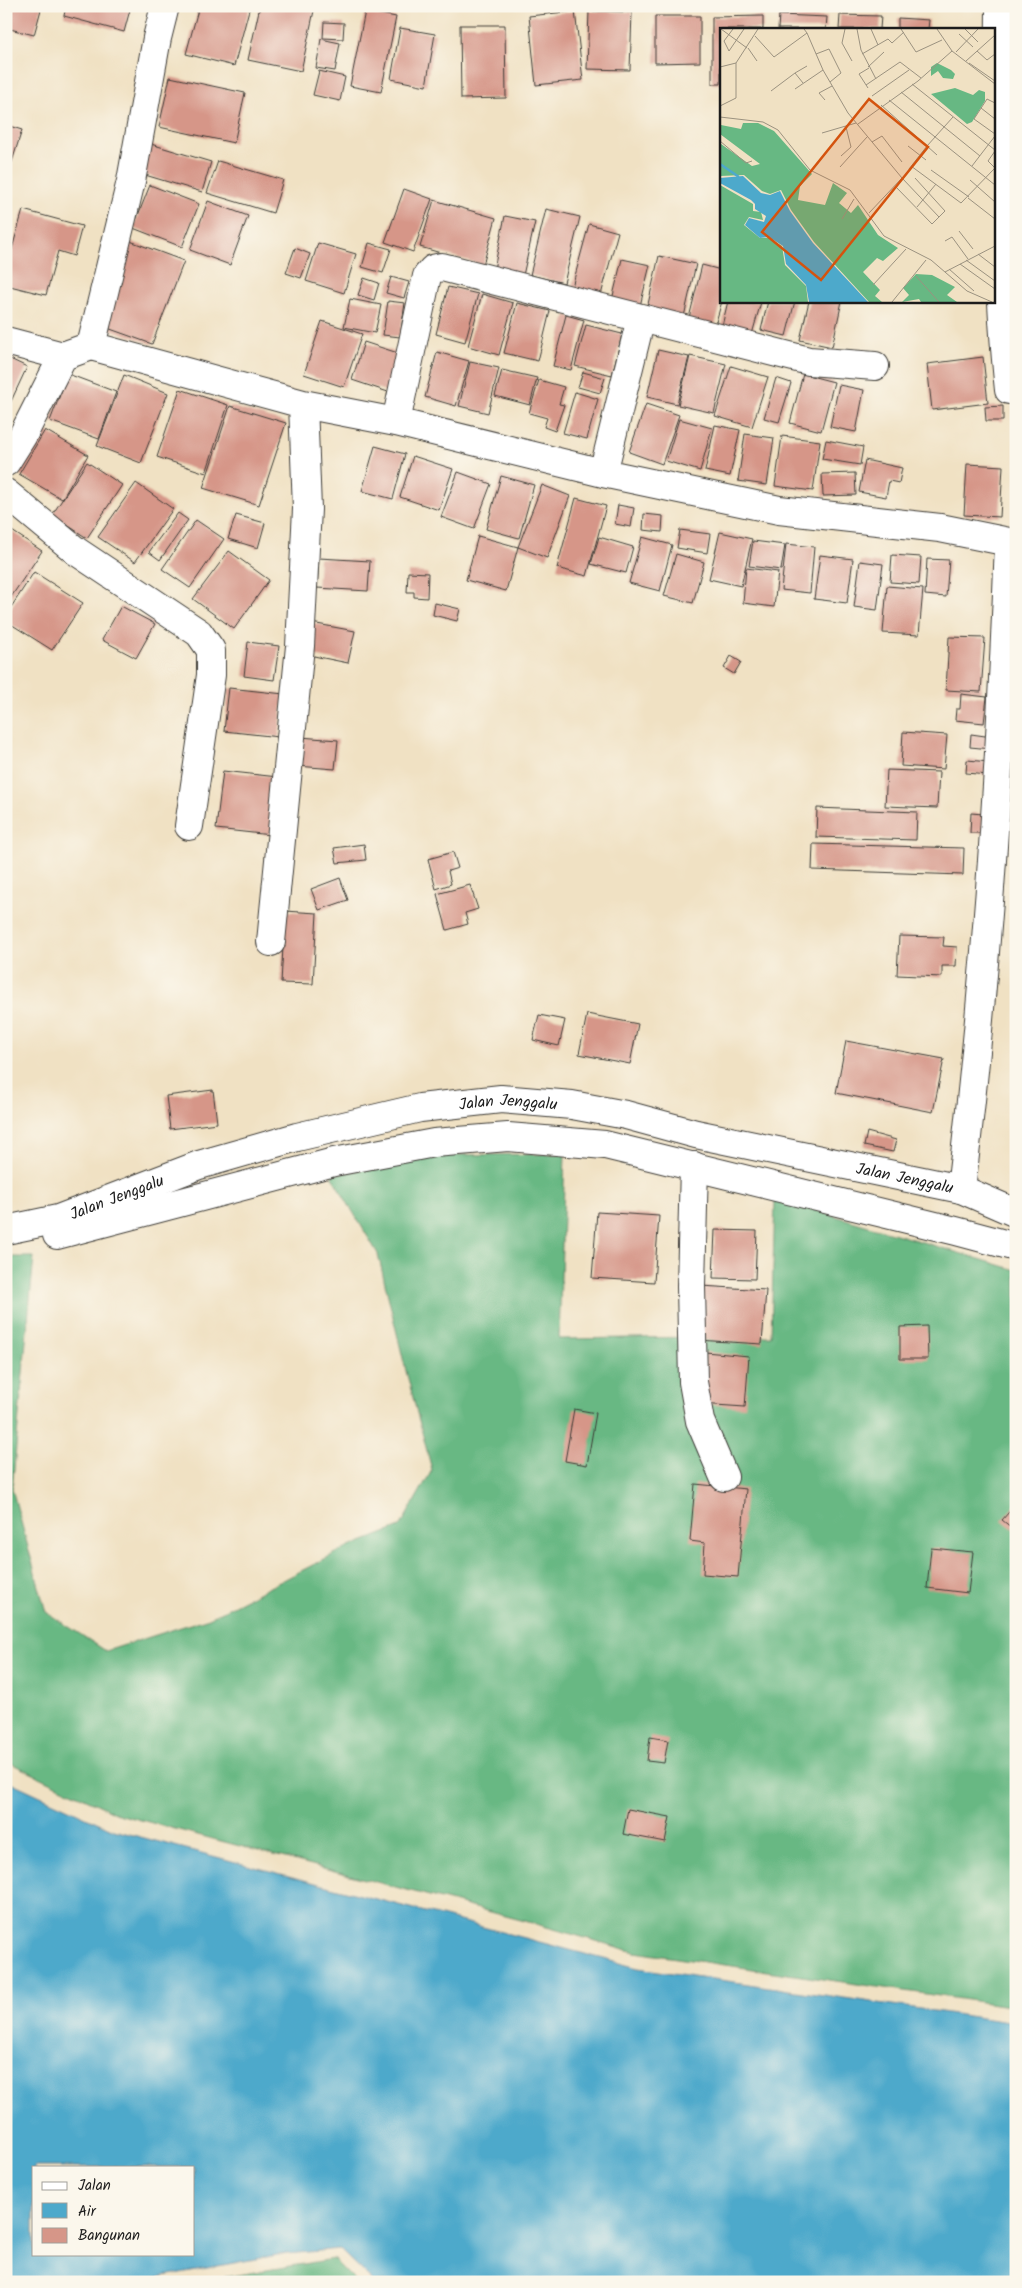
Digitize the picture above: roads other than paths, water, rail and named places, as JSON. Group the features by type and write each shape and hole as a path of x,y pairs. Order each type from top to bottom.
{"street":[{"path":"91,346 131,181 157,38 166,6"},
{"path":"1000,6 1009,390"},
{"path":"396,422 427,276 433,269 442,267 809,361 875,366"},
{"path":"603,473 641,318"},
{"path":"6,341 63,356 91,346 303,404 396,422 603,473 779,510 940,528 981,535 1012,543 1010,678 976,1066 960,1189"},
{"path":"6,462 24,435 63,356"},
{"path":"271,942 300,646 307,509 303,404"},
{"path":"6,493 76,551 199,633 211,650 211,675 189,826"},
{"name":"Jalan Jenggalu","path":"6,1230 58,1218 199,1165 297,1137 420,1108 501,1099 572,1105 626,1115 696,1134 960,1189 1016,1213"},
{"name":"Jalan Jenggalu","path":"6,1245 79,1230 334,1162 434,1143 508,1137 605,1145 1016,1247"},
{"path":"694,1166 691,1286 692,1382 700,1421 724,1476"}],"water":[{"path":"6,1780 114,1830 638,1968 1016,2023 1016,2282 373,2282 339,2249 277,2255 132,2282 6,2282"}]}
